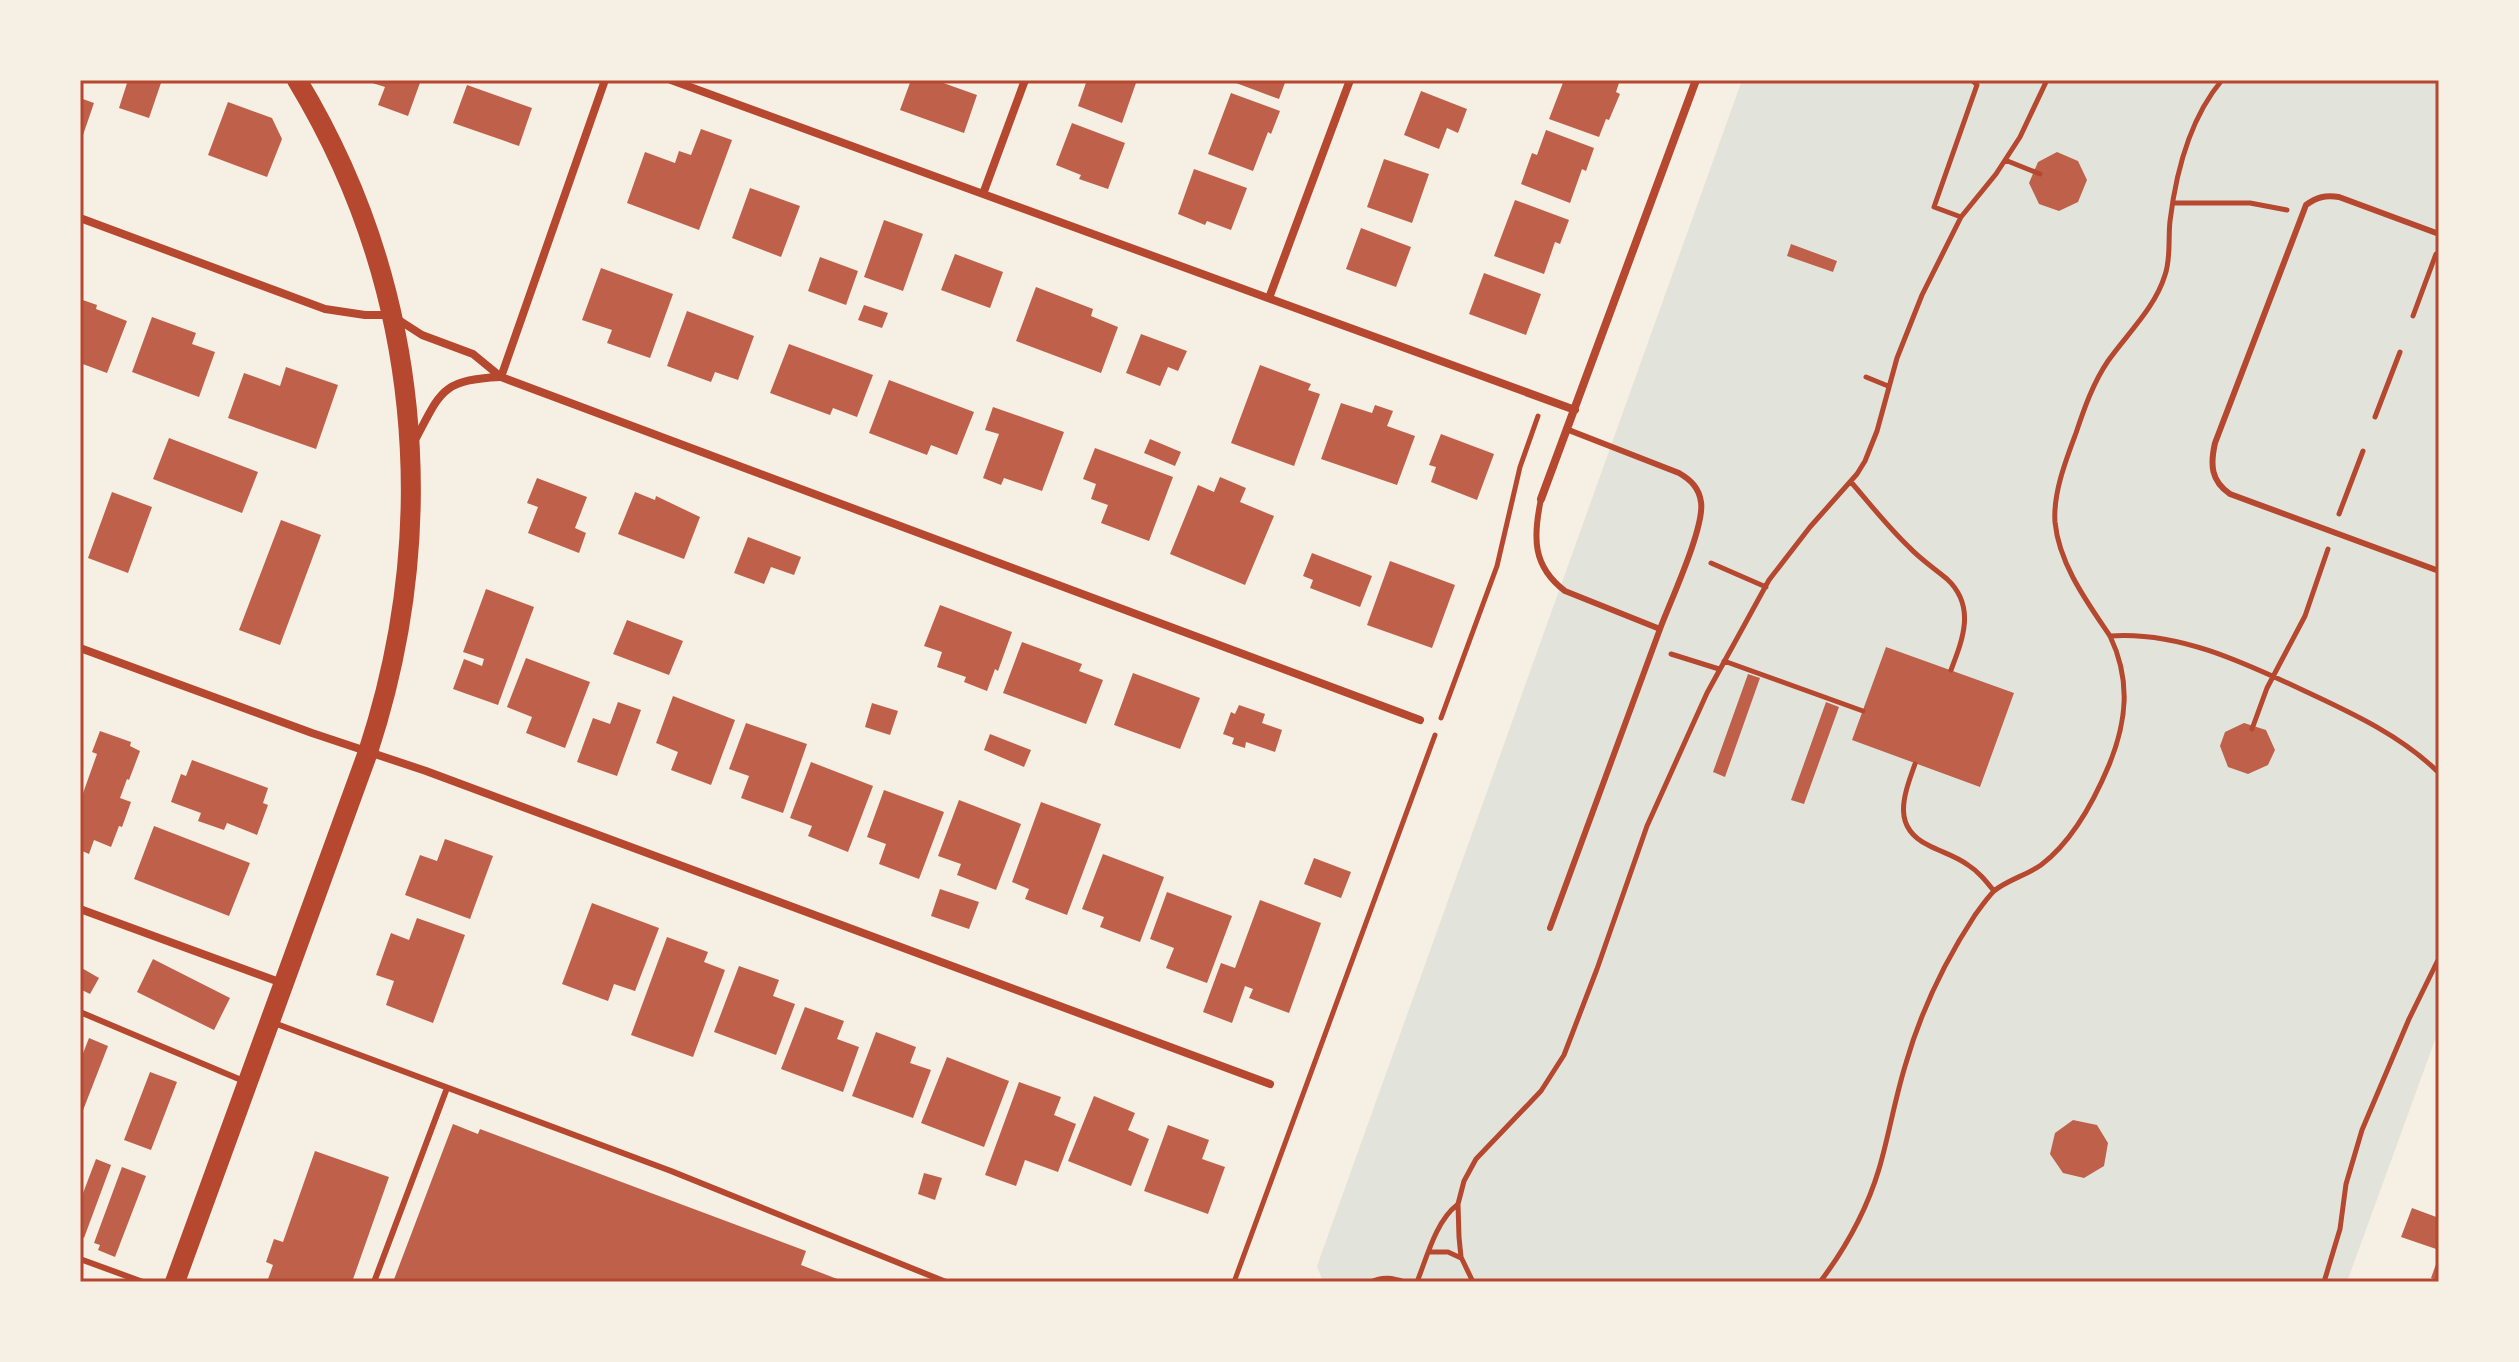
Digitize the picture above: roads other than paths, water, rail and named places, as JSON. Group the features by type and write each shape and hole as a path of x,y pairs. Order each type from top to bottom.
{"main road":[{"path":"175,1282 381,713 400,631 410,539 407,401 374,242 326,128 302,84"}],"street":[{"path":"501,377 605,80"},
{"path":"671,80 1575,410"},
{"path":"983,194 1025,80"},
{"path":"1269,298 1350,80"},
{"path":"1541,499 1696,80"},
{"path":"80,218 325,309 391,315 422,335 473,354 501,377 1420,720"},
{"path":"410,448 435,403 451,386 470,379 501,377"},
{"path":"80,648 426,771 1270,1084"},
{"path":"80,909 285,983"}],"lane":[{"path":"2439,234 2339,197 2327,196 2306,205 2212,457 2215,479 2230,494 2439,571"},
{"path":"1550,928 1700,523 1702,504 1691,481 1679,473 1566,429"},
{"path":"1541,499 1536,543 1542,566 1553,581 1565,591 1660,629"},
{"path":"80,1012 249,1083"},
{"path":"271,1022 671,1171 946,1282"},
{"path":"374,1282 447,1088"},
{"path":"80,1259 143,1282"}]}
